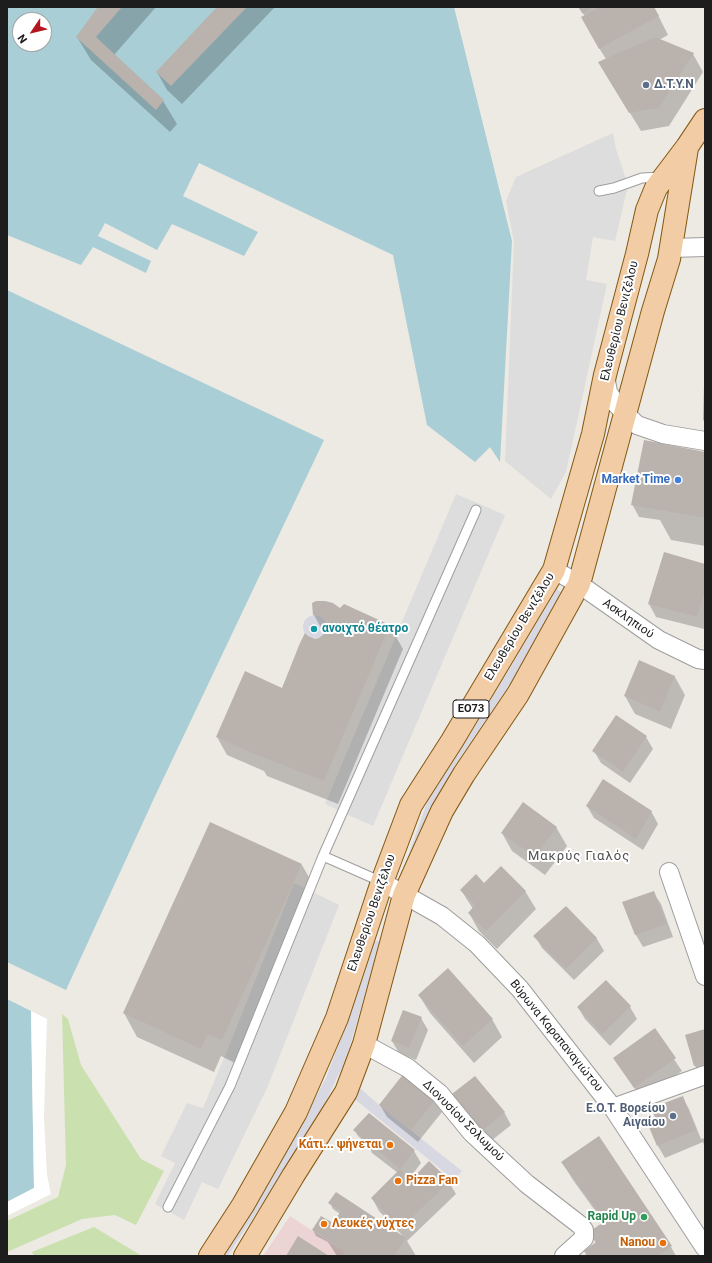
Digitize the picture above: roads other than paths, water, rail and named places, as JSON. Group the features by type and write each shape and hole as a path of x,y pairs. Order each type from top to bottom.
{"main road":[{"name":"Ελευθερίου Βενιζέλου","path":"210,1256 244,1205 296,1112 337,1018 382,882 411,806 452,741 554,570 593,434 605,375 647,210 656,188 705,120"},
{"name":"Ελευθερίου Βενιζέλου","path":"246,1256 346,1092 364,1044 404,895 442,811 464,774 518,694 579,584 653,311 672,248 687,147"}],"street":[{"path":"672,248 705,247"},
{"path":"605,375 608,392 615,403 637,425 663,434 705,441"},
{"name":"Ασκληπιού","path":"554,570 579,584 659,640 705,660"},
{"path":"669,872 705,976"},
{"name":"Βύρωνα Καραπαναγιώτου","path":"382,882 442,916 477,944 520,989 613,1108 705,1248"},
{"name":"Διονυσίου Σολωμού","path":"364,1044 408,1068 440,1094 472,1133 527,1184 580,1225 584,1230 584,1238 564,1256"},
{"path":"613,1108 705,1075"}],"lane":[{"path":"599,191 614,188 642,178 664,177"},
{"path":"168,1207 230,1086 322,856 476,510"},
{"path":"322,856 382,882"}],"water":[{"path":"7,7 454,7 512,241 500,462 490,447 475,462 427,425 393,255 199,163 183,196 258,232 244,256 172,224 157,250 105,223 98,236 151,261 146,273 93,247 81,265 7,235"},
{"path":"7,290 324,440 156,794 66,990 7,962"},
{"path":"7,999 31,1011 34,1188 7,1202"}],"place":[{"name":"Δ.Τ.Υ.Ν","path":"646,85"},
{"name":"Market Time","path":"678,480"},
{"name":"ανοιχτό θέατρο","path":"314,629"},
{"name":"Ε.Ο.Τ. Βορείου Αιγαίου","path":"673,1116"},
{"name":"Κάτι... ψήνεται","path":"390,1145"},
{"name":"Pizza Fan","path":"398,1181"},
{"name":"Rapid Up","path":"644,1217"},
{"name":"Λευκές νύχτες","path":"324,1224"},
{"name":"Nanou","path":"663,1243"}],"district":[{"name":"Μακρύς Γιαλός","path":"579,857"}]}
